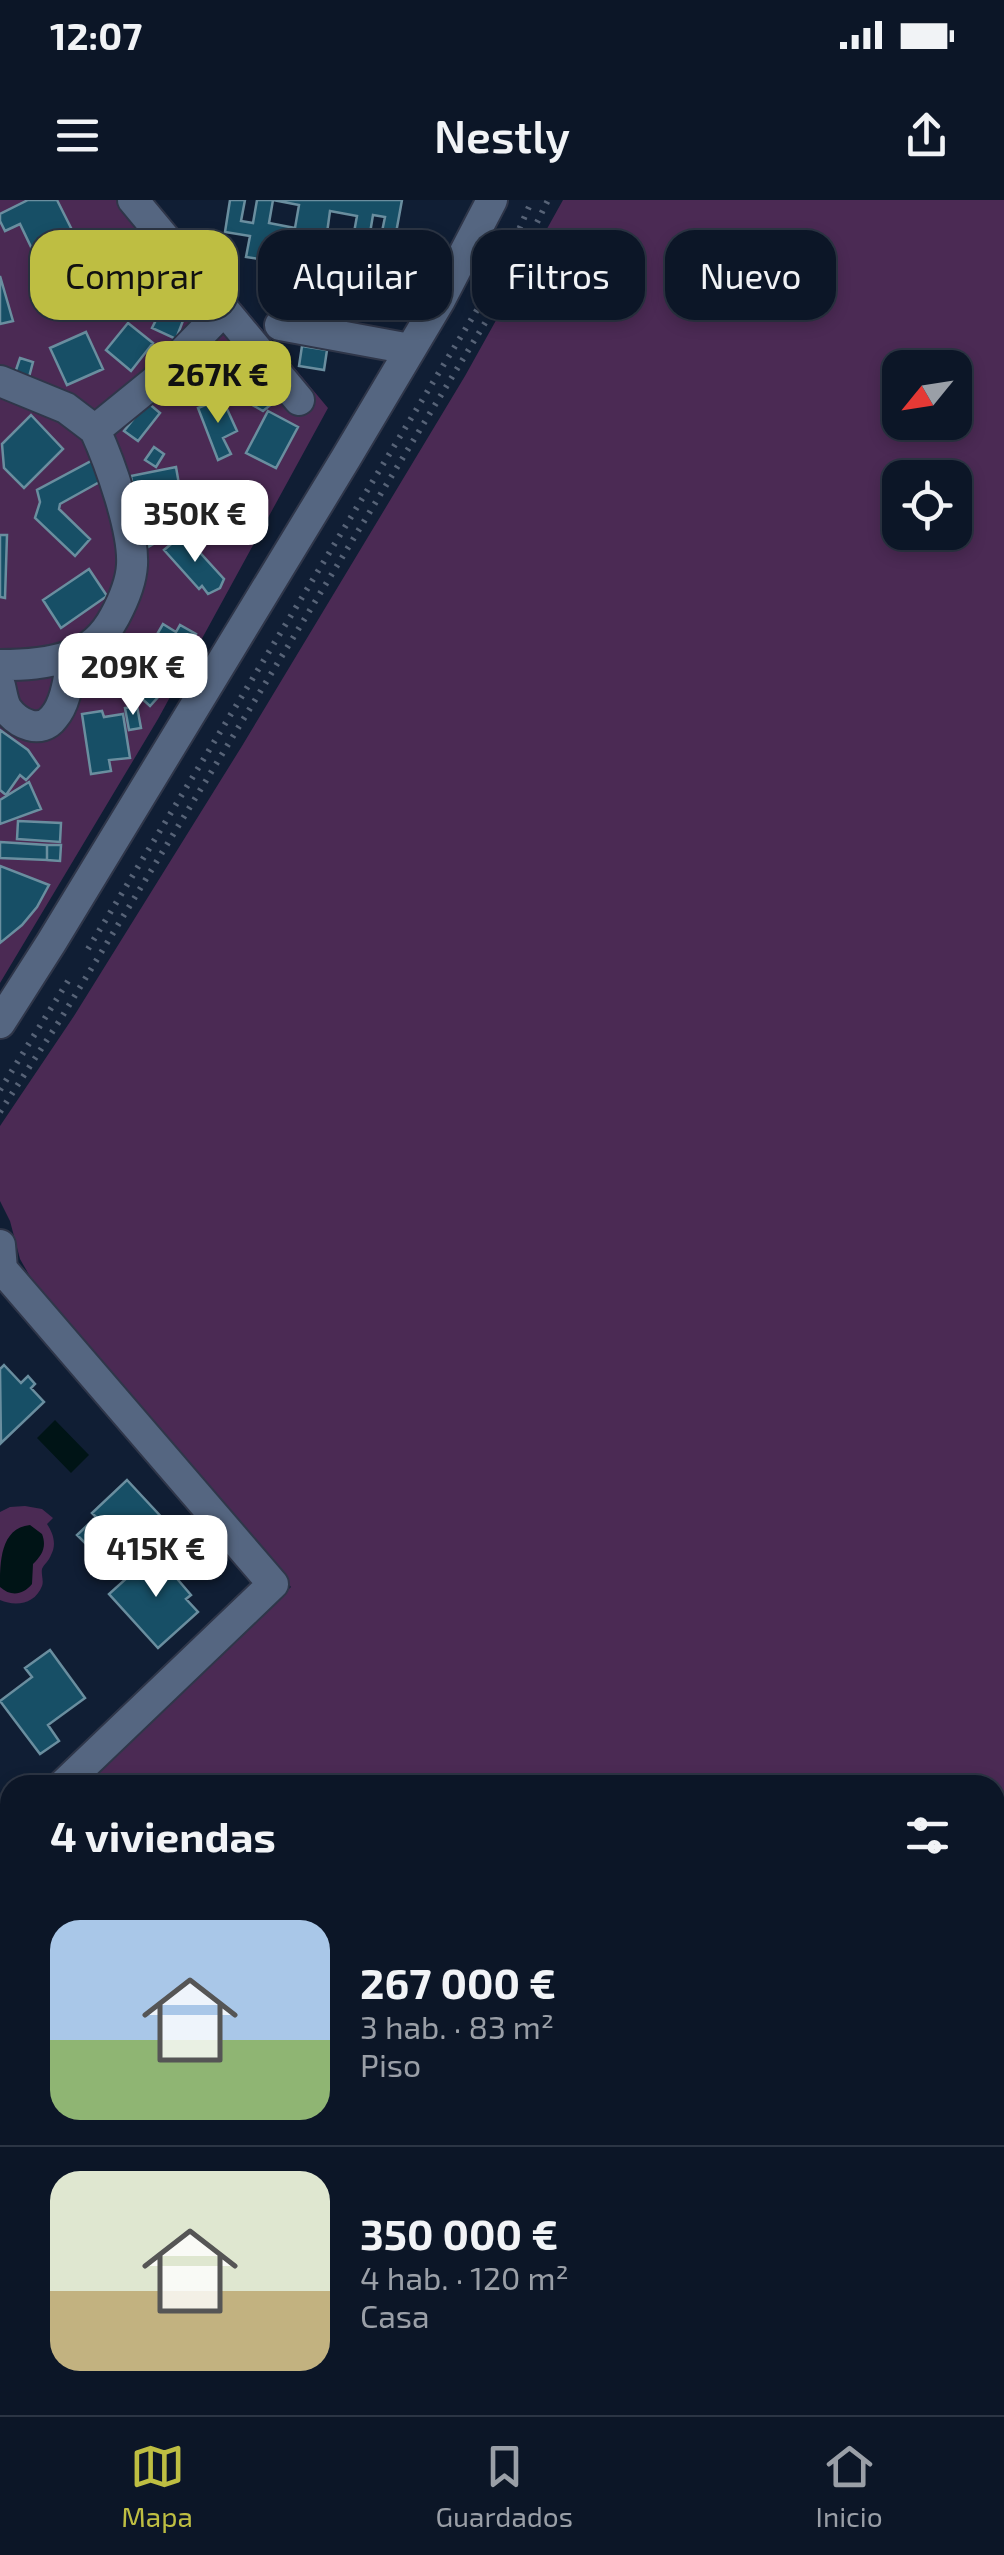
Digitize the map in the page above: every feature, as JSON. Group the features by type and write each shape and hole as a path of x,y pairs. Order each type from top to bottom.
{"street":[{"path":"133,200 158,230"},
{"path":"0,1023 440,300 492,200"},
{"path":"96,430 154,382 214,320"},
{"path":"232,320 299,400"},
{"path":"280,325 410,349"},
{"path":"0,381 66,408 96,430 111,465 133,561 123,601 95,643 73,656 48,662 0,665"},
{"path":"2,699 18,720 31,727 49,722 58,712 73,656"},
{"path":"1,1262 273,1584 73,1775"}],"path":[{"path":"0,1112 70,1004 499,300 548,200"}],"shaded area":[{"path":"0,200 154,200 179,230 30,230 30,320 238,320 238,300 328,408 158,719 0,983"},
{"path":"563,200 1004,200 1004,1775 96,1775 291,1587 36,1287 20,1259 0,1201 0,1126 74,1016 242,746 496,320 645,320 645,230 546,230"},
{"path":"55,1420 89,1455 71,1473 37,1438"},
{"path":"25,1506 42,1509 53,1518 47,1524 54,1547 42,1569 39,1592 30,1600 12,1603 0,1600 0,1512"},
{"path":"30,1525 42,1534 44,1543 33,1564 32,1584 21,1592 8,1592 0,1587 4,1548 13,1533"}],"building":[{"path":"28,200 57,200 72,230 30,230 30,245 20,224 5,231 0,214"},
{"path":"230,200 245,200 241,221 253,223 257,200 273,200 402,200 397,230 382,230 385,217 373,215 370,230 354,230 357,216 330,211 327,230 258,230 258,259 246,257 250,236 225,230","holes":["273,200 299,205 295,228 269,223"]},
{"path":"0,276 13,321 0,324"},
{"path":"156,320 183,320 176,339 152,328"},
{"path":"128,323 153,343 131,371 106,350"},
{"path":"86,332 103,369 67,385 50,348"},
{"path":"302,346 327,350 324,370 299,366"},
{"path":"217,353 236,377 204,403 185,379"},
{"path":"20,358 33,362 29,377 15,373"},
{"path":"268,386 279,398 263,411 249,403"},
{"path":"222,398 237,431 223,438 231,454 218,460 198,408"},
{"path":"147,402 160,413 138,441 124,431"},
{"path":"268,411 298,427 276,468 246,453"},
{"path":"31,415 63,449 24,488 4,468 2,444"},
{"path":"154,447 164,454 156,467 145,460"},
{"path":"93,460 103,480 60,504 59,509 90,539 75,556 35,518 40,502 37,490"},
{"path":"176,467 180,490 135,499 131,476"},
{"path":"165,496 171,511 144,522 137,503"},
{"path":"181,511 188,524 176,531 168,518"},
{"path":"168,518 176,531 148,547 141,534"},
{"path":"183,534 224,579 220,588 208,594 202,586 199,589 164,550"},
{"path":"0,535 7,535 5,598 0,597"},
{"path":"89,569 107,596 61,628 43,600"},
{"path":"163,624 176,632 180,625 196,634 173,676 141,662"},
{"path":"125,664 135,672 123,687 113,679"},
{"path":"137,676 159,696 150,706 128,686"},
{"path":"137,706 141,728 129,730 125,708"},
{"path":"102,711 104,717 123,714 130,758 109,760 111,771 91,774 82,714"},
{"path":"0,730 28,750 39,766 26,780 20,775 6,795 0,790"},
{"path":"29,782 41,809 0,824 0,800"},
{"path":"18,821 61,823 60,842 17,839"},
{"path":"0,842 47,845 47,860 0,858"},
{"path":"47,845 61,845 60,861 47,860"},
{"path":"0,866 49,885 22,925 0,943"},
{"path":"4,1365 21,1383 28,1376 35,1384 31,1388 44,1402 1,1443 0,1369"},
{"path":"127,1480 166,1522 141,1546 148,1554 125,1575 98,1546 93,1551 77,1535 96,1517 92,1513"},
{"path":"163,1553 175,1558 173,1574 191,1595 186,1599 198,1612 158,1648 109,1594 139,1567 141,1571"},
{"path":"50,1650 85,1698 48,1725 59,1741 40,1754 0,1701 32,1677 25,1668"}]}
